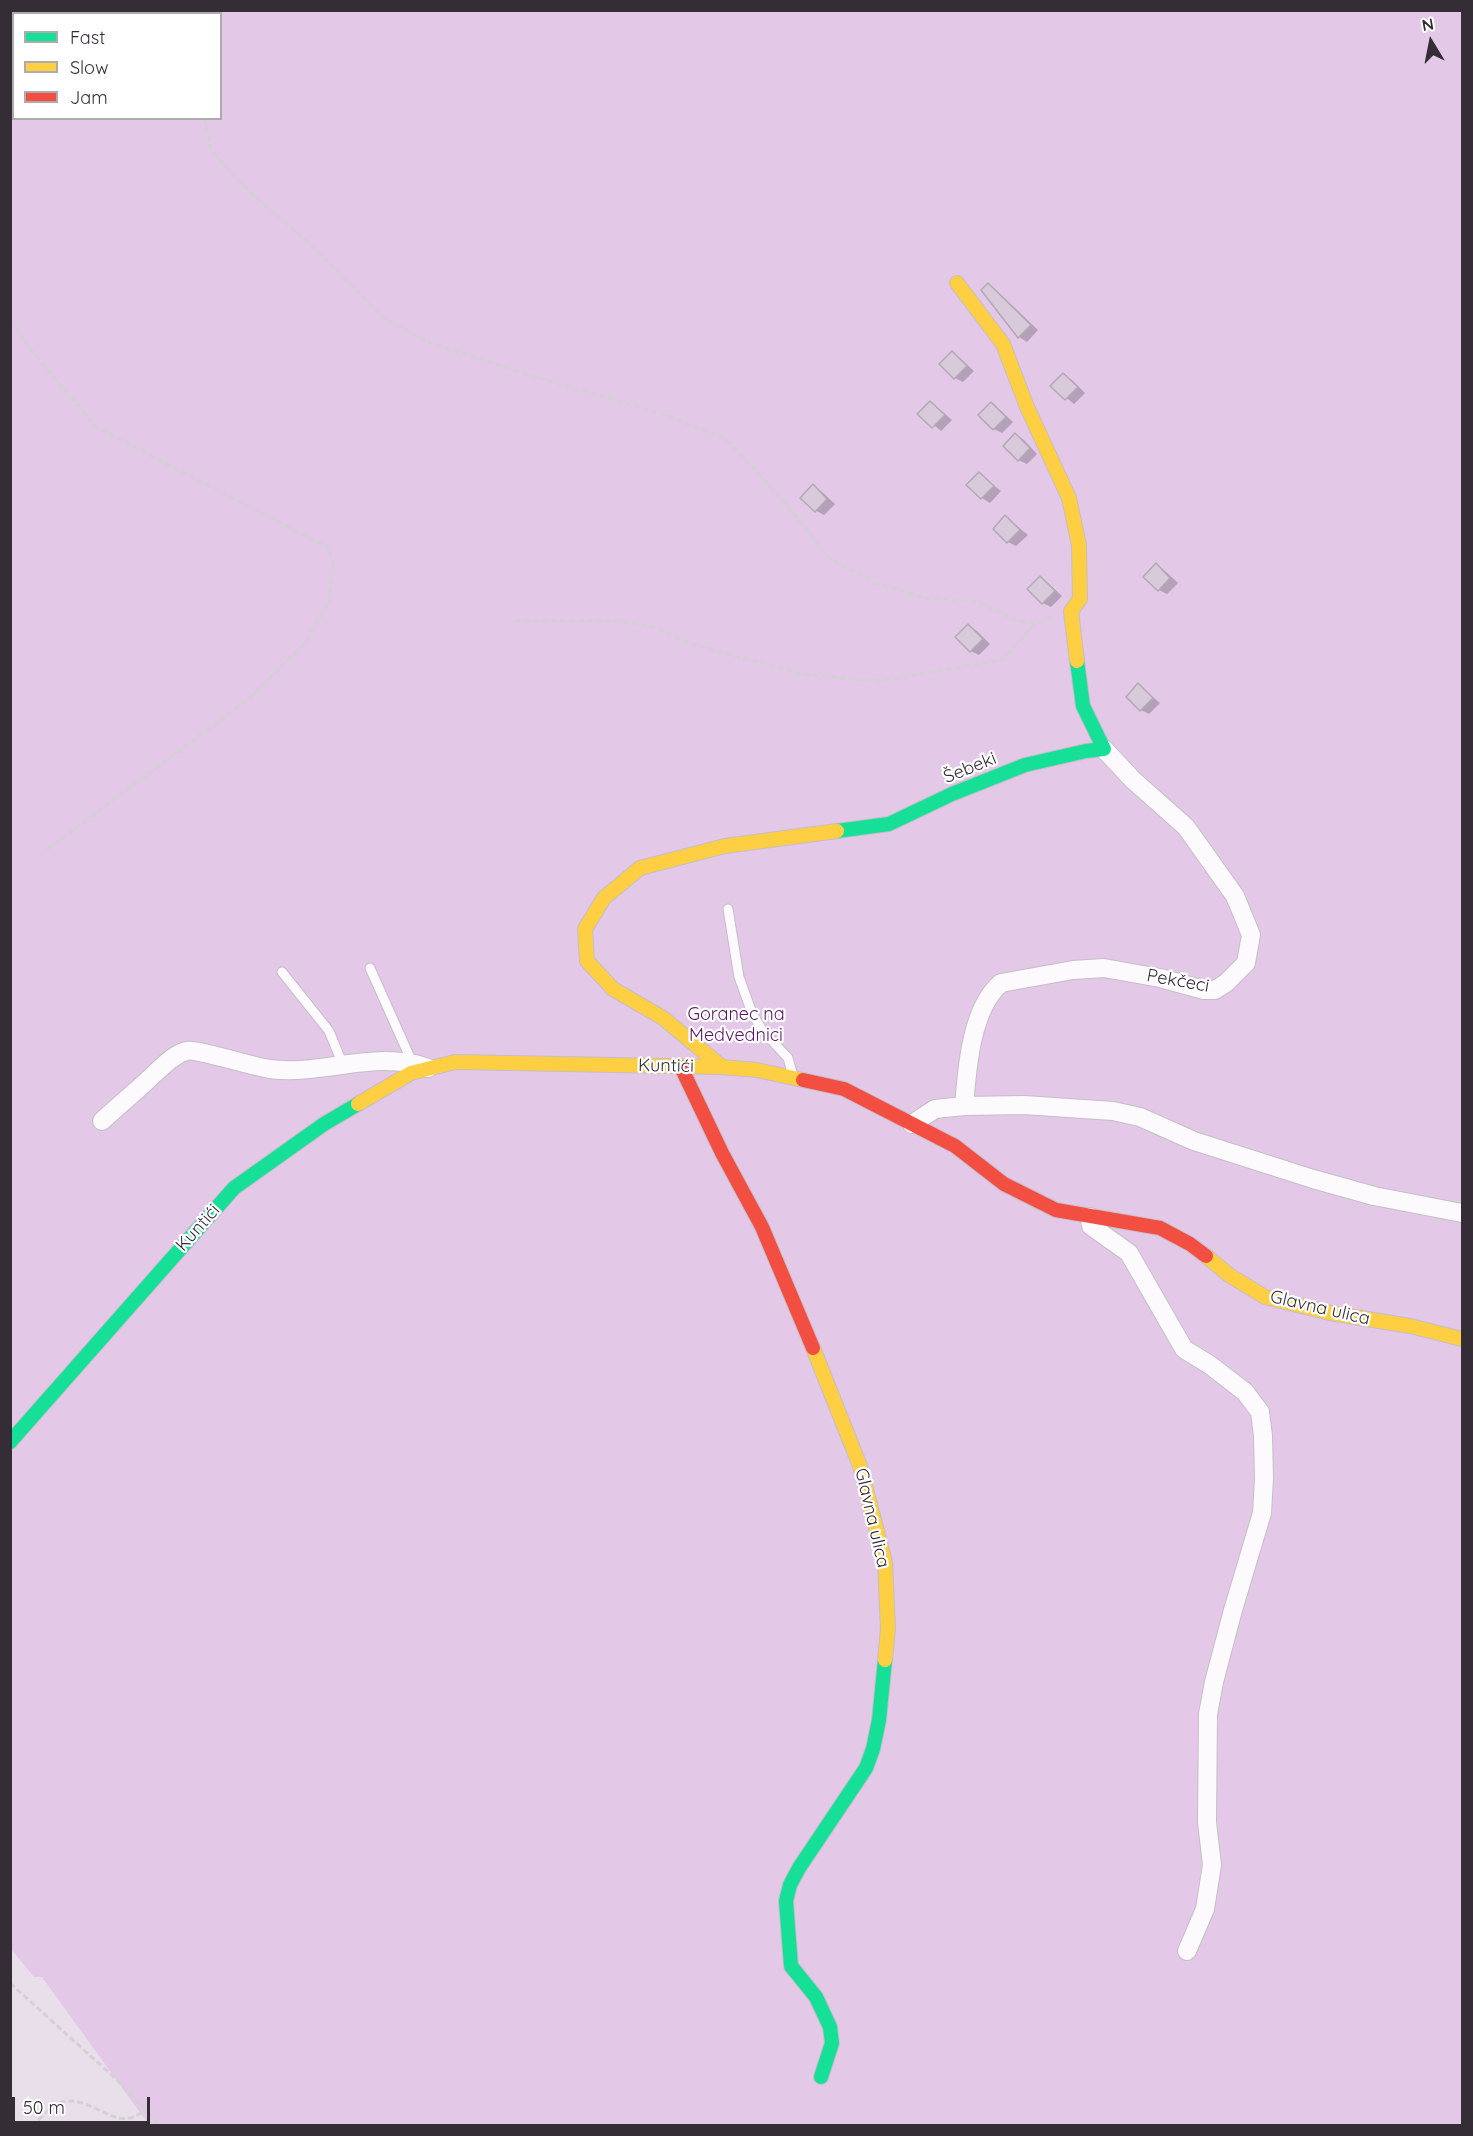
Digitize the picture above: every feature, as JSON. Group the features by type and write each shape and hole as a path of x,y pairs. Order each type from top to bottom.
{"street":[{"path":"957,284 1004,344 1027,407 1069,498 1079,545 1080,599 1071,611 1083,706 1104,749"},
{"name":"Šebeki","path":"722,1067 663,1018 613,989 587,961 585,929 604,898 640,868 725,846 889,824 952,794 1025,765 1104,749"},
{"name":"Pekčeci","path":"964,1106 971,1047 984,1004 993,990 1001,983 1073,970 1104,968 1160,978 1204,990 1215,990 1226,983 1246,963 1251,935 1235,896 1186,827 1132,780 1104,749"},
{"name":"Kuntići","path":"102,1120 171,1058 184,1051 192,1050 271,1070 303,1070 368,1062 421,1065 455,1062 722,1067"},
{"name":"Kuntići","path":"10,1442 234,1188 324,1124 421,1065"},
{"name":"Glavna ulica","path":"681,1067 722,1153 762,1227 814,1350 860,1466 885,1562 888,1629 879,1720 873,1749 866,1768 799,1869 790,1885 786,1901 791,1966 816,1997 830,2028 832,2043 821,2077"},
{"name":"Glavna ulica","path":"722,1067 757,1070 844,1089 956,1146 1004,1184 1056,1210 1160,1228 1190,1244 1229,1275 1265,1297 1330,1313 1410,1326 1462,1339"},
{"path":"912,1124 935,1109 964,1106 1024,1105 1113,1111 1140,1117 1194,1142 1313,1179 1374,1196 1462,1213"},
{"path":"1090,1217 1091,1226 1129,1253 1184,1349 1245,1392 1260,1412 1262,1424 1264,1479 1262,1513 1222,1651 1208,1714 1207,1822 1212,1864 1209,1891 1205,1909 1187,1951"}],"lane":[{"path":"728,909 739,977 752,1013 762,1030 788,1058 794,1078"},
{"path":"370,968 407,1046 421,1065"},
{"path":"282,972 329,1030 343,1065"}],"path":[{"path":"204,120 212,152 248,190 311,244 385,319 432,344 659,413 726,439 781,498 828,557 875,583 924,598 977,603 1018,621 1036,623 1071,611"},
{"path":"10,319 30,349 96,427 328,548 333,565 329,602 305,643 249,699 46,850"},
{"path":"515,621 620,621 656,628 692,644 802,675 880,681 1002,660 1036,623"},
{"path":"10,1983 117,2080 160,2126"},
{"path":"32,2126 56,2105 65,2101 85,2105 122,2122 133,2121 144,2110"}],"green space":[{"name":"Goranec na Medvednici","path":"10,11 1462,11 1462,2125 149,2125 42,1977 34,1977 11,1949"}],"building":[{"path":"988,283 1031,325 1018,338 981,290"},
{"path":"952,351 967,366 954,379 939,364"},
{"path":"1063,373 1078,387 1065,400 1050,386"},
{"path":"930,401 945,415 932,428 917,414"},
{"path":"991,402 1006,417 993,430 978,415"},
{"path":"1015,433 1030,448 1018,461 1003,446"},
{"path":"979,472 994,486 981,499 966,485"},
{"path":"813,484 827,499 815,512 800,498"},
{"path":"1005,515 1020,530 1007,543 993,529"},
{"path":"1156,563 1170,578 1158,591 1143,577"},
{"path":"1040,576 1055,591 1042,604 1027,589"},
{"path":"968,624 983,639 970,652 955,637"},
{"path":"1138,683 1153,698 1140,711 1126,697"}],"traffic: fast":[{"path":"837,831 889,824 952,794 1025,765 1104,749 1083,706 1077,661"},
{"path":"10,1442 234,1188 324,1124 358,1104"},
{"path":"821,2077 832,2043 830,2027 816,1997 791,1966 786,1901 790,1885 799,1868 866,1768 879,1720 885,1660"}],"traffic: slow":[{"path":"957,283 1003,344 1027,407 1069,498 1079,545 1080,599 1071,611 1077,661"},
{"path":"722,1067 663,1018 613,989 587,961 585,929 604,898 640,868 725,846 837,831"},
{"path":"358,1104 411,1073 455,1062 722,1067 757,1070 803,1080"},
{"path":"1206,1256 1229,1275 1265,1297 1330,1313 1410,1326 1462,1339"},
{"path":"813,1348 860,1466 885,1562 888,1629 885,1660"}],"traffic: jam":[{"path":"681,1067 722,1153 762,1227 813,1348"},
{"path":"803,1080 844,1089 955,1146 1004,1184 1056,1210 1160,1228 1190,1244 1206,1256"}]}
